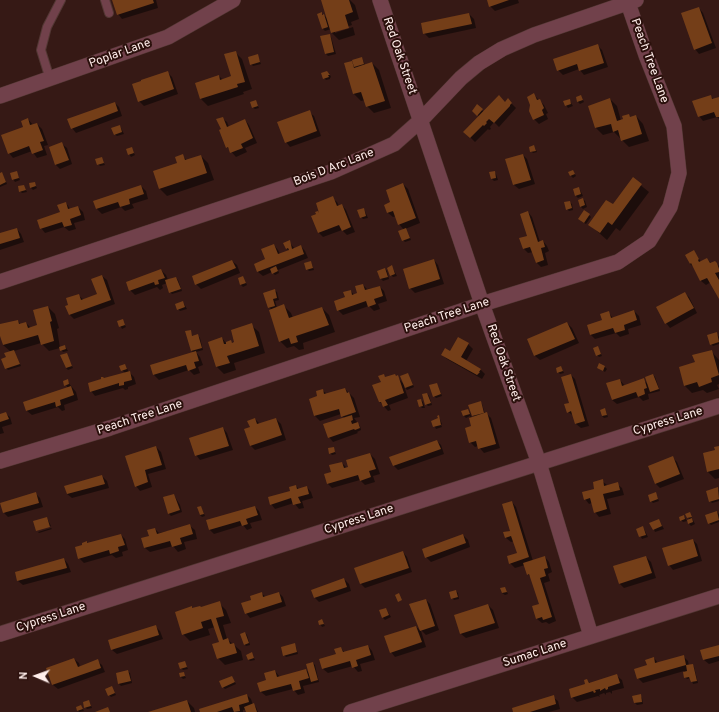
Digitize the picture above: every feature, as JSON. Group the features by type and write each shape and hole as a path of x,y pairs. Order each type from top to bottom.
{"street":[{"name":"Poplar Lane","path":"0,96 168,37 234,0"},
{"name":"Red Oak Street","path":"380,0 482,304 539,463 591,636"},
{"name":"Bois D Arc Lane","path":"0,282 330,172 394,144 421,120 461,78 479,63 502,49 534,35 632,2"},
{"name":"Peach Tree Lane","path":"0,461 110,428 482,304 618,262 649,241 670,207 679,173 674,126 646,55 632,2"},
{"name":"Cypress Lane","path":"0,634 719,406"},
{"name":"Sumac Lane","path":"350,712 719,596"}],"lane":[{"path":"50,79 41,50 47,27 61,0"},
{"path":"105,0 109,13"}],"building":[{"path":"112,0 153,0 154,3 117,15"},
{"path":"321,0 349,0 353,12 345,15 349,28 331,33"},
{"path":"487,0 509,0 489,7"},
{"path":"699,7 712,43 694,50 681,13"},
{"path":"322,12 328,27 322,29 317,14"},
{"path":"469,13 472,24 423,34 421,23"},
{"path":"330,34 334,52 325,54 320,36"},
{"path":"598,44 604,63 579,71 577,64 557,71 553,59"},
{"path":"236,51 245,82 237,84 238,87 200,99 195,83 219,75 220,80 231,76 224,54"},
{"path":"258,54 260,62 250,65 248,57"},
{"path":"362,57 364,64 354,67 352,60"},
{"path":"352,61 354,68 372,62 385,101 366,107 361,92 353,94 344,63"},
{"path":"168,71 174,89 138,102 132,84"},
{"path":"327,71 330,75 328,75 329,77 323,79 321,73"},
{"path":"534,93 537,100 540,99 544,108 542,110 544,115 533,120 529,111 530,105 527,97"},
{"path":"499,95 505,102 508,98 512,103 510,106 494,123 489,119 484,126 483,125 470,138 463,132"},
{"path":"581,95 583,100 577,102 576,97"},
{"path":"711,95 712,99 719,97 719,117 716,117 714,112 698,117 692,101"},
{"path":"610,98 617,121 623,119 622,116 629,114 630,117 636,115 642,134 621,141 618,130 613,132 611,124 595,128 588,106"},
{"path":"570,99 571,104 565,106 563,101"},
{"path":"256,100 258,106 252,108 250,102"},
{"path":"115,102 118,111 71,129 67,119"},
{"path":"477,104 483,109 477,116 472,111"},
{"path":"310,110 317,131 285,143 277,122"},
{"path":"223,117 227,127 245,119 253,138 241,144 243,148 230,153 228,147 226,148 219,130 221,129 216,119"},
{"path":"28,118 30,125 37,123 44,141 40,142 43,150 32,154 29,146 8,154 1,135 23,127 21,121"},
{"path":"120,125 122,132 114,135 111,128"},
{"path":"62,142 69,160 55,165 49,147"},
{"path":"534,145 536,151 530,152 529,147"},
{"path":"132,147 134,153 128,155 126,149"},
{"path":"183,154 185,160 201,155 207,173 159,189 153,171 177,163 175,157"},
{"path":"523,154 531,180 513,185 505,159"},
{"path":"102,157 104,163 97,165 95,159"},
{"path":"573,170 575,174 570,176 568,172"},
{"path":"17,171 19,178 12,180 10,173"},
{"path":"495,171 496,178 491,179 489,172"},
{"path":"2,172 6,182 0,185 0,173"},
{"path":"633,177 642,184 612,225 608,222 600,233 588,225 606,200 613,204"},
{"path":"35,182 36,186 30,188 29,183"},
{"path":"403,183 416,218 398,225 393,211 387,213 384,205 390,202 386,190"},
{"path":"24,185 26,190 19,192 18,186"},
{"path":"141,185 144,194 129,199 130,204 120,207 118,202 96,209 93,201"},
{"path":"579,187 581,194 575,196 573,189"},
{"path":"333,196 337,206 342,204 351,227 342,231 339,225 318,233 311,216 316,214 315,212 318,211 319,213 316,203"},
{"path":"583,198 585,205 580,207 578,200"},
{"path":"570,201 572,208 566,210 564,202"},
{"path":"66,202 68,209 78,206 81,215 70,219 72,225 64,227 62,222 40,229 37,220 60,212 57,205"},
{"path":"364,208 366,216 360,218 357,210"},
{"path":"584,210 590,214 584,223 578,219"},
{"path":"528,211 538,242 543,240 545,247 541,248 544,260 536,263 530,247 523,249 519,238 527,236 520,214"},
{"path":"17,228 20,238 0,244 0,233"},
{"path":"406,228 410,238 402,241 398,231"},
{"path":"290,240 292,249 301,245 304,254 257,272 254,264 265,259 261,249 274,244 278,254 289,250 288,248 286,249 283,243"},
{"path":"694,250 699,262 707,258 710,263 715,261 717,263 719,272 715,273 719,280 719,299 707,278 700,281 685,255"},
{"path":"434,259 440,279 409,289 403,269"},
{"path":"232,260 236,268 195,285 192,276"},
{"path":"311,261 313,268 306,270 304,263"},
{"path":"392,265 395,274 390,276 387,268"},
{"path":"276,266 278,271 272,274 270,269"},
{"path":"385,268 388,277 380,279 377,271"},
{"path":"161,269 165,278 158,280 159,284 155,285 154,282 129,291 126,282"},
{"path":"102,275 111,300 69,315 65,306 68,305 66,298 79,294 81,300 97,294 91,279"},
{"path":"243,276 246,283 240,285 238,278"},
{"path":"176,277 181,289 169,293 165,280"},
{"path":"363,284 365,290 380,286 383,296 374,299 376,304 368,307 366,301 337,311 334,301 345,297 343,292 351,290 352,295 357,293 355,286"},
{"path":"275,289 277,298 273,299 275,306 268,308 263,293"},
{"path":"685,292 694,308 665,324 656,307"},
{"path":"183,301 185,307 177,310 175,304"},
{"path":"284,304 289,318 322,307 329,325 296,336 298,342 291,344 289,338 279,342 269,310"},
{"path":"48,306 52,321 50,322 54,341 41,345 38,335 3,345 0,336 0,324 18,320 19,324 26,322 28,328 37,325 33,310"},
{"path":"634,310 637,320 624,325 625,330 615,333 613,328 590,335 587,325 602,320 600,314 609,311 611,318"},
{"path":"123,319 125,325 119,327 117,321"},
{"path":"567,322 575,339 534,356 527,339"},
{"path":"252,323 259,346 227,356 230,363 216,367 208,342 222,337 224,344 231,340 232,343 234,342 231,330"},
{"path":"191,330 192,336 198,334 202,348 191,351 185,331"},
{"path":"717,332 719,342 710,345 707,335"},
{"path":"458,337 469,343 461,357 481,369 477,375 441,355 445,348 450,351"},
{"path":"65,345 66,349 60,351 59,347"},
{"path":"598,346 601,354 596,356 593,348"},
{"path":"14,350 20,364 5,369 1,359 6,357 4,353"},
{"path":"712,350 719,375 711,378 712,382 699,387 697,382 684,386 679,367 695,362 692,355"},
{"path":"196,351 199,361 194,362 196,368 188,371 186,365 153,375 150,365"},
{"path":"67,353 72,366 66,368 60,355"},
{"path":"599,363 605,366 603,371 597,368"},
{"path":"125,364 127,369 121,371 119,366"},
{"path":"561,366 563,371 557,373 556,368"},
{"path":"130,371 132,380 124,382 124,385 119,386 119,383 90,392 88,383 101,379 101,377 104,378"},
{"path":"408,373 413,385 405,388 400,376"},
{"path":"384,374 385,377 395,374 396,376 398,375 404,393 385,400 388,405 383,407 381,402 379,402 372,385 381,382 378,376"},
{"path":"571,374 585,421 575,424 571,411 567,413 564,404 569,403 561,377"},
{"path":"653,374 659,389 650,392 645,377"},
{"path":"644,378 647,388 644,389 645,394 638,397 636,392 612,400 606,383 620,379 622,386"},
{"path":"68,379 69,384 64,386 63,381"},
{"path":"437,383 441,394 433,397 429,385"},
{"path":"71,386 74,395 60,400 61,405 56,407 55,402 26,411 23,402"},
{"path":"345,388 347,393 349,392 356,412 341,417 339,409 314,416 309,399 317,396 316,391 323,389 324,394"},
{"path":"427,393 431,403 425,405 422,394"},
{"path":"421,399 423,406 419,407 417,400"},
{"path":"481,401 484,413 472,416 468,405"},
{"path":"605,408 607,415 602,416 600,410"},
{"path":"468,409 470,414 463,416 461,411"},
{"path":"6,412 9,419 0,422 0,414"},
{"path":"487,412 496,444 478,449 476,441 469,443 465,428 471,426 469,418"},
{"path":"352,415 352,424 358,422 360,428 328,438 323,424"},
{"path":"439,415 441,425 433,427 431,421 438,418 437,416"},
{"path":"255,418 257,424 276,418 282,435 250,446 244,429 250,427 247,421"},
{"path":"223,427 229,446 195,456 189,438"},
{"path":"437,440 441,449 393,466 389,457"},
{"path":"156,446 162,465 145,470 148,482 135,487 125,456"},
{"path":"719,446 719,469 707,472 703,453 715,450 714,447"},
{"path":"334,447 335,452 329,454 328,448"},
{"path":"370,453 376,469 369,471 371,477 360,481 358,475 327,484 324,474 331,472 329,465 342,462 344,468 348,467 346,460"},
{"path":"673,456 680,474 655,484 648,466"},
{"path":"102,475 105,484 67,494 64,486"},
{"path":"603,479 604,486 618,482 620,490 603,494 607,509 594,513 590,498 584,500 582,492 594,489 593,482"},
{"path":"296,485 297,489 307,486 309,494 298,497 301,503 293,505 291,498 270,505 268,497 290,491 289,487"},
{"path":"718,487 719,499 709,502 706,491"},
{"path":"36,492 39,503 3,513 0,503"},
{"path":"656,492 658,499 650,502 648,495"},
{"path":"174,494 180,510 168,514 163,497"},
{"path":"512,501 529,557 509,564 507,556 517,553 511,536 505,538 503,532 510,531 502,504"},
{"path":"201,506 204,514 200,515 197,507"},
{"path":"255,506 258,515 246,519 248,524 242,526 240,521 209,530 206,520"},
{"path":"717,511 719,520 708,524 705,515"},
{"path":"690,512 692,517 687,518 685,514"},
{"path":"684,515 685,519 680,521 679,517"},
{"path":"47,517 50,527 36,531 33,521"},
{"path":"692,518 693,522 688,524 687,520"},
{"path":"659,519 662,526 653,530 649,523"},
{"path":"190,524 193,534 180,538 182,544 172,547 170,541 144,548 141,538 149,536 147,530 155,528 157,534"},
{"path":"643,526 646,535 639,537 636,529"},
{"path":"121,534 125,545 118,547 119,551 110,554 109,550 78,559 75,547 82,545 82,543 87,541 87,543"},
{"path":"463,534 466,543 425,558 422,549"},
{"path":"693,539 698,556 668,566 662,548"},
{"path":"403,551 409,568 360,584 354,568"},
{"path":"545,556 548,568 544,569 546,576 540,578 552,617 543,620 542,617 536,619 532,606 539,604 529,574 527,575 523,563"},
{"path":"646,556 652,573 619,584 613,566"},
{"path":"64,558 67,568 17,581 15,572"},
{"path":"344,578 347,587 314,598 311,590"},
{"path":"505,587 507,592 502,593 500,588"},
{"path":"456,590 458,597 451,599 449,592"},
{"path":"262,592 263,597 279,592 282,602 245,614 241,603 251,600 250,596"},
{"path":"399,593 402,600 398,602 395,595"},
{"path":"426,599 435,626 420,631 409,604"},
{"path":"220,601 224,616 216,618 223,640 228,638 230,644 234,643 237,653 217,659 212,644 219,642 211,619 201,622 203,628 182,635 175,612 192,606 192,608 201,607"},
{"path":"488,604 495,623 460,634 454,615"},
{"path":"386,608 389,615 382,618 379,610"},
{"path":"322,619 324,624 319,625 318,621"},
{"path":"156,625 159,635 111,650 108,640"},
{"path":"416,626 422,642 390,653 384,636"},
{"path":"245,632 249,643 244,645 240,634"},
{"path":"295,643 297,652 283,656 281,647"},
{"path":"368,645 371,655 356,660 358,666 352,668 350,661 322,669 319,659 336,654 334,649 341,647 343,652"},
{"path":"719,645 719,656 703,660 700,650"},
{"path":"252,652 254,658 248,660 246,655"},
{"path":"684,655 686,665 637,679 634,669 647,665 645,660 654,657 655,663"},
{"path":"74,658 78,667 98,659 101,668 52,685 46,668"},
{"path":"185,661 187,667 180,669 178,663"},
{"path":"313,662 318,680 311,682 306,664"},
{"path":"693,664 697,681 691,682 689,677 684,678 683,672 687,671 686,665"},
{"path":"306,669 309,678 299,681 301,689 293,691 291,684 260,692 257,683 266,680 264,673 275,670 277,677"},
{"path":"128,670 131,681 118,684 116,673"},
{"path":"184,672 185,676 180,677 179,673"},
{"path":"617,674 620,683 608,687 606,690 605,688 600,691 600,689 595,690 596,692 594,693 593,691 571,698 569,689 585,684 584,680 587,679 589,683"},
{"path":"232,676 235,682 222,688 219,681"},
{"path":"112,686 115,693 108,696 105,689"},
{"path":"247,694 249,702 239,705 240,711 234,712 232,707 217,712 200,712 199,709"},
{"path":"641,694 642,702 634,703 632,696"},
{"path":"554,695 556,704 530,712 513,712 512,708"},
{"path":"89,700 91,706 84,708 83,702"},
{"path":"187,700 191,712 148,712"},
{"path":"254,703 257,712 246,712 244,707"},
{"path":"81,705 83,709 77,711 76,707"},
{"path":"108,707 110,712 95,712"}]}
